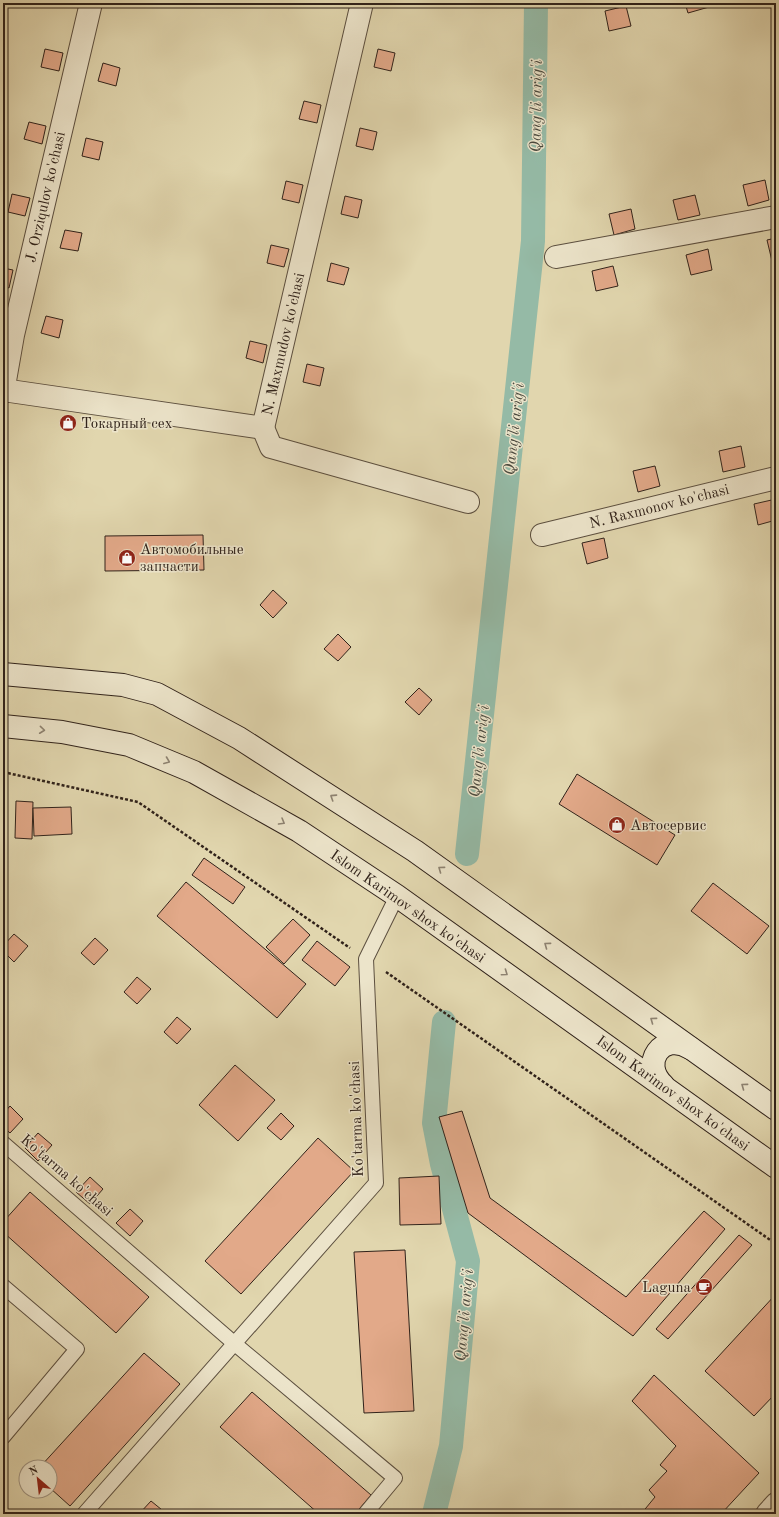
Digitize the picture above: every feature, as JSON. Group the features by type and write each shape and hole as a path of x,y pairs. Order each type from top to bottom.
{"main road":[{"name":"J. Orziqulov ko'chasi","path":"3,391 8,335 91,3"},
{"name":"N. Maxmudov ko'chasi","path":"3,391 263,428 362,3"},
{"path":"556,258 776,217"},
{"path":"263,428 271,447 468,502"},
{"name":"N. Raxmonov ko'chasi","path":"542,535 776,478"},
{"path":"3,674 124,684 157,694 239,738 415,851 776,1109"},
{"name":"Islom Karimov shox ko'chasi","path":"3,726 62,732 129,745 194,772 299,832 397,896 776,1167"},
{"path":"664,1086 657,1079 653,1069 654,1059 659,1050 667,1044 678,1042 696,1051"},
{"path":"767,1514 776,1504"}],"lane":[{"name":"Ko'tarma ko'chasi","path":"84,1514 376,1183 366,959 397,896"},
{"name":"Ko'tarma ko'chasi","path":"3,1143 235,1344 395,1478 365,1514"},
{"path":"3,1286 77,1348 3,1437"}],"path":[{"path":"3,772 138,802 776,1244"}],"building":[{"path":"57,3 74,3 73,7"},
{"path":"685,3 708,3 709,7 688,13"},
{"path":"626,6 631,26 609,31 605,11"},
{"path":"45,49 63,53 59,71 41,67"},
{"path":"378,49 395,53 391,71 374,67"},
{"path":"103,63 120,68 116,86 98,81"},
{"path":"304,101 321,105 317,123 299,119"},
{"path":"29,122 46,126 42,144 24,139"},
{"path":"360,128 377,132 373,150 356,146"},
{"path":"86,138 103,142 99,160 82,156"},
{"path":"765,180 769,200 748,206 743,185"},
{"path":"286,181 303,185 299,203 282,199"},
{"path":"12,194 30,198 25,216 8,212"},
{"path":"695,195 700,215 678,220 673,200"},
{"path":"345,196 362,200 358,218 341,214"},
{"path":"631,209 635,229 614,235 609,214"},
{"path":"65,230 82,233 78,251 60,248"},
{"path":"776,238 776,260 772,261 767,240"},
{"path":"271,245 289,249 284,267 267,263"},
{"path":"708,249 712,270 691,275 686,255"},
{"path":"331,263 349,268 344,285 327,281"},
{"path":"613,266 618,286 596,291 592,271"},
{"path":"3,268 13,270 9,288 3,286"},
{"path":"46,316 63,320 59,338 41,333"},
{"path":"250,341 267,345 263,363 246,358"},
{"path":"307,364 324,368 320,386 303,382"},
{"path":"741,446 745,467 723,472 719,451"},
{"path":"655,466 660,486 638,492 633,471"},
{"path":"776,499 776,520 758,525 754,504"},
{"path":"203,535 204,570 105,571 105,536"},
{"path":"604,538 608,558 587,564 582,543"},
{"path":"273,590 287,603 273,618 260,605"},
{"path":"338,634 351,647 338,661 324,649"},
{"path":"419,688 432,700 419,715 405,702"},
{"path":"577,774 675,835 657,865 559,804"},
{"path":"16,801 33,802 32,839 15,838"},
{"path":"71,807 72,834 34,836 33,808"},
{"path":"204,858 245,887 233,904 192,875"},
{"path":"186,882 306,984 277,1018 157,916"},
{"path":"713,883 769,926 747,954 691,911"},
{"path":"293,919 310,935 284,964 266,947"},
{"path":"14,934 28,946 14,962 3,951 3,946"},
{"path":"95,938 108,950 94,965 81,953"},
{"path":"317,941 350,967 335,986 302,960"},
{"path":"137,977 151,989 137,1004 124,992"},
{"path":"177,1017 191,1029 177,1044 164,1032"},
{"path":"235,1065 275,1100 238,1141 199,1105"},
{"path":"10,1106 23,1119 10,1133 3,1127 3,1114"},
{"path":"462,1111 490,1198 626,1297 704,1211 725,1229 633,1336 468,1213 439,1117"},
{"path":"281,1113 294,1126 281,1140 267,1128"},
{"path":"38,1133 52,1145 38,1161 25,1148"},
{"path":"318,1138 354,1171 241,1294 205,1261"},
{"path":"439,1176 441,1224 400,1225 399,1178"},
{"path":"90,1177 103,1189 90,1204 76,1192"},
{"path":"30,1192 149,1297 116,1333 3,1232 3,1222"},
{"path":"130,1209 143,1221 130,1236 116,1223"},
{"name":"Laguna","path":"739,1235 752,1245 668,1339 656,1329"},
{"path":"405,1250 414,1411 364,1413 354,1252"},
{"path":"776,1294 776,1393 754,1416 705,1371"},
{"path":"144,1353 180,1384 70,1506 58,1495 58,1459 47,1459"},
{"path":"654,1375 759,1473 721,1514 641,1514 655,1497 649,1490 667,1471 660,1465 676,1446 632,1401"},
{"path":"252,1392 371,1495 355,1514 319,1514 220,1427"},
{"path":"151,1501 167,1514 139,1514"}],"waterway":[{"name":"Qang'li arig'i","path":"467,854 533,241 536,3"},
{"name":"Qang'li arig'i","path":"434,1514 451,1446 468,1261 442,1164 434,1123 444,1022"}],"place":[{"name":"Токарный сех","path":"68,423"},
{"name":"Автомобильные запчасти","path":"127,558"},
{"name":"Автосервис","path":"617,825"},
{"name":"Laguna","path":"704,1287"}]}
